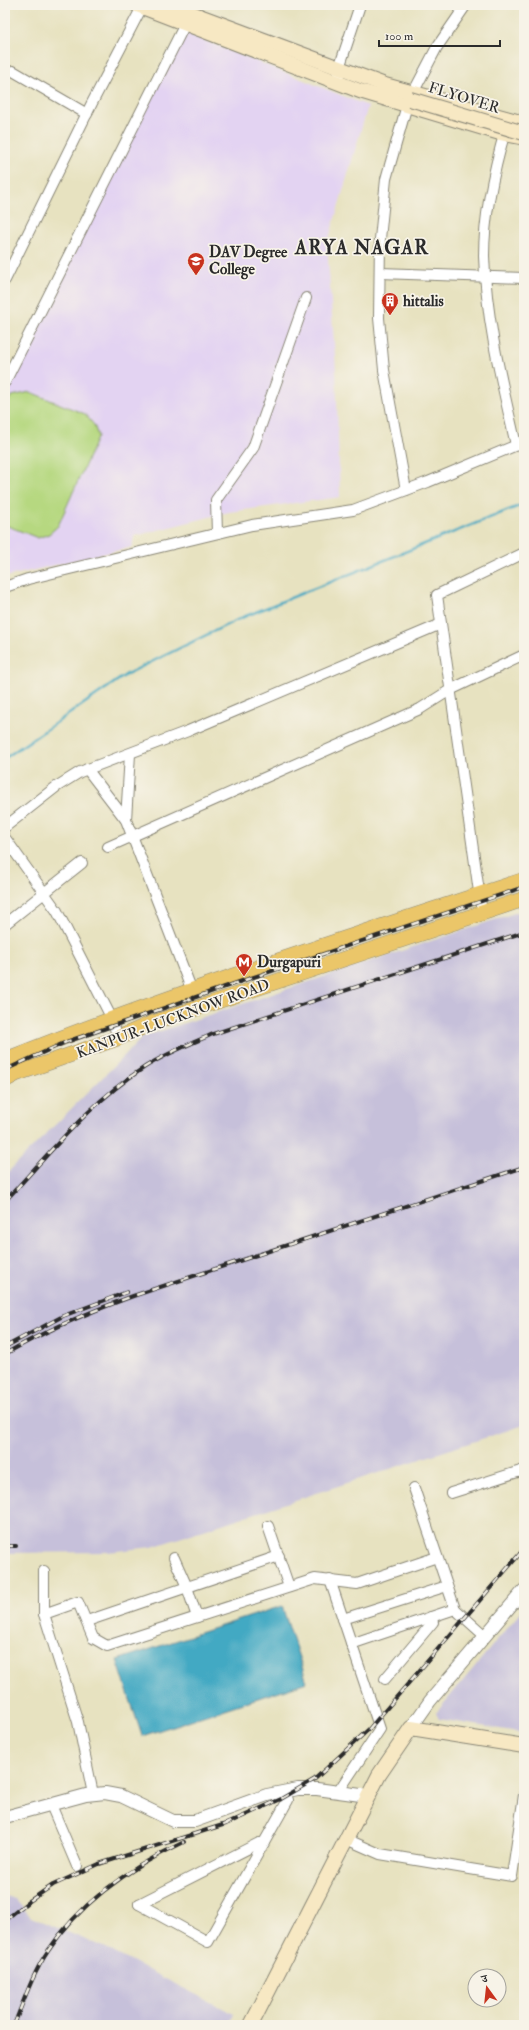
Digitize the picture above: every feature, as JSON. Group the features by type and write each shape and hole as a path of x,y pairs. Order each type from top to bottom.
{"main road":[{"path":"170,5 339,68 378,90"},
{"path":"141,6 159,9 185,24 338,83 378,90 410,99 524,124"},
{"name":"FLYOVER","path":"378,90 396,94 524,133"},
{"path":"410,99 504,134 524,138"},
{"name":"KANPUR-LUCKNOW ROAD","path":"5,1060 112,1019 192,991 524,880"},
{"name":"KANPUR-LUCKNOW ROAD","path":"5,1080 16,1074 118,1038 152,1023 524,899"},
{"path":"250,2025 379,1775 411,1728 524,1746"}],"street":[{"path":"338,83 339,68 360,5"},
{"path":"406,490 384,370 379,318 380,239 386,179 410,99 437,47 466,5"},
{"path":"5,280 141,6"},
{"path":"5,382 185,24"},
{"path":"13,71 87,114"},
{"path":"5,586 28,579 252,525 353,510 520,443 498,362 488,306 484,255 489,200 495,164 508,120"},
{"path":"380,273 524,278"},
{"path":"217,533 216,500 253,448 306,298"},
{"path":"482,913 436,594 524,553"},
{"path":"5,827 56,786 87,769 188,731 441,624"},
{"path":"108,847 420,709 450,690 524,655"},
{"path":"126,820 130,754"},
{"path":"87,769 126,820 192,991"},
{"path":"5,838 57,911 112,1019 118,1038"},
{"path":"5,924 82,863"},
{"path":"451,1493 524,1470"},
{"path":"414,1488 455,1609 485,1636"},
{"path":"268,1526 289,1587"},
{"path":"87,1621 279,1556"},
{"path":"44,1614 78,1602 93,1638 107,1646 314,1579 357,1584 437,1557"},
{"path":"174,1558 187,1587 197,1617"},
{"path":"44,1570 44,1614 78,1722 93,1794"},
{"path":"330,1580 380,1729 338,1792"},
{"path":"343,1619 447,1586"},
{"path":"411,1728 430,1701 524,1590"},
{"path":"351,1644 455,1609"},
{"path":"385,1679 433,1622 432,1617"},
{"path":"5,1817 93,1794 105,1793 122,1796 173,1821 195,1821 267,1795 298,1789 368,1796"},
{"path":"264,1843 259,1843 139,1904 208,1942 264,1843 288,1800 284,1792"},
{"path":"346,1839 380,1854 512,1876 524,1796"},
{"path":"51,1805 77,1866"}],"shaded area":[{"name":"DAV Degree College","path":"184,32 368,106 327,245 336,371 340,497 229,512 134,536 132,547 5,577 5,392"},
{"path":"524,910 524,1425 152,1547 108,1552 5,1553 5,1175 143,1037"},
{"path":"524,1608 524,1733 439,1719 436,1713"},
{"path":"5,1896 15,1899 31,1917 103,1947 234,2014 229,2025 5,2025"}],"green space":[{"path":"30,392 85,414 94,425 98,436 58,526 49,534 38,538 5,525 5,404 12,396"}],"water":[{"path":"282,1606 307,1682 142,1736 117,1660"}],"waterway":[{"path":"5,758 127,674 241,618 524,504"}],"railway":[{"path":"5,1070 66,1042 245,980 524,887"},
{"path":"5,1201 88,1112 125,1081 162,1057 213,1034 524,932"},
{"path":"5,1354 68,1322 133,1296 524,1167"},
{"path":"5,1347 63,1316 127,1292"},
{"path":"5,1546 16,1546"},
{"path":"5,1920 53,1885 99,1864 226,1824 281,1799 315,1779 369,1729 524,1549"},
{"path":"14,2025 29,1987 43,1959 61,1933 76,1916 108,1887 126,1874 184,1842"}],"place":[{"name":"DAV Degree College","path":"196,276"},
{"name":"hittalis","path":"390,316"},
{"name":"Durgapuri","path":"244,977"}],"district":[{"name":"ARYA NAGAR","path":"362,248"}]}
